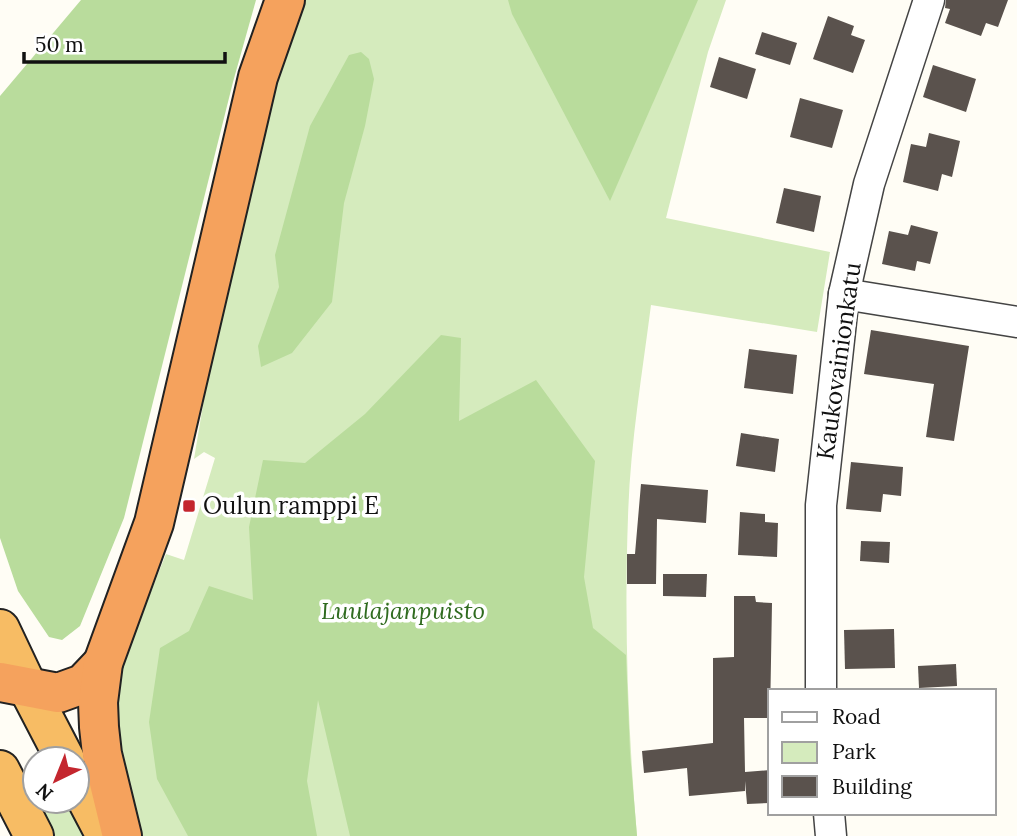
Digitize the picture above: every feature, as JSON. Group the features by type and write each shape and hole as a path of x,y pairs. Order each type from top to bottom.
{"highway":[{"path":"121,836 102,754 99,727 98,702 103,663 154,523 258,77 285,0"},
{"path":"0,629 9,693 53,745"},
{"path":"9,693 58,693 71,690 83,684 103,663"},
{"path":"0,769 34,836"},
{"path":"91,808 106,836"}],"street":[{"name":"Kaukovainionkatu","path":"821,689 821,505 844,294 869,184 929,0"},
{"path":"844,294 1017,322"},
{"path":"829,815 831,836"}],"green space":[{"path":"81,0 256,0 124,518 80,626 62,640 49,637 18,591 0,538 0,96"},
{"name":"Luulajanpuisto","path":"302,0 726,0 708,52 666,218 830,252 817,332 651,305 631,464 627,557 628,677 637,836 143,836 130,809 114,751 117,676 166,554 184,560 215,458 204,452 194,459 220,303 273,83"},
{"path":"508,0 698,0 610,201 512,14"},
{"path":"361,52 369,59 374,79 365,126 344,203 332,302 292,353 261,367 258,346 279,287 275,255 310,126 349,55"},
{"path":"441,335 461,338 459,421 536,380 595,461 584,577 593,628 626,655 637,836 350,836 318,700 307,781 317,836 188,836 157,779 149,722 160,648 189,631 209,586 253,600 249,527 263,460 305,463 365,414"},
{"path":"43,815 74,815 85,836 54,836"}],"building":[{"path":"946,0 1008,0 998,27 986,23 981,36 945,23 950,9 945,8"},
{"path":"828,16 854,26 851,35 865,40 853,73 813,59"},
{"path":"762,32 797,43 790,65 755,54"},
{"path":"719,57 756,69 747,99 710,87"},
{"path":"933,65 976,79 966,112 923,97"},
{"path":"800,98 843,110 832,148 790,137"},
{"path":"929,133 960,141 952,177 942,174 938,191 903,182 911,144 926,147"},
{"path":"784,188 821,196 814,232 776,223"},
{"path":"911,225 938,232 930,264 917,261 915,271 882,264 889,231 908,235"},
{"path":"871,330 969,346 954,441 926,437 934,384 864,374"},
{"path":"749,349 797,355 793,394 744,388"},
{"path":"741,433 779,439 775,472 736,466"},
{"path":"851,462 903,467 901,496 883,494 881,512 846,509"},
{"path":"641,484 708,490 706,523 657,519 656,584 627,584 627,554 635,554"},
{"path":"740,512 765,514 765,522 778,523 777,557 738,555"},
{"path":"861,541 890,542 889,563 860,561"},
{"path":"663,574 707,574 706,597 663,596"},
{"path":"734,596 755,596 756,602 772,603 768,718 744,718 745,772 768,770 768,803 747,804 745,781 745,791 689,796 687,768 644,773 642,751 713,743 713,658 734,657"},
{"path":"894,629 895,668 845,669 844,630"},
{"path":"956,664 957,686 919,688 918,666"}],"place":[{"name":"Oulun ramppi E","path":"189,506"}]}
